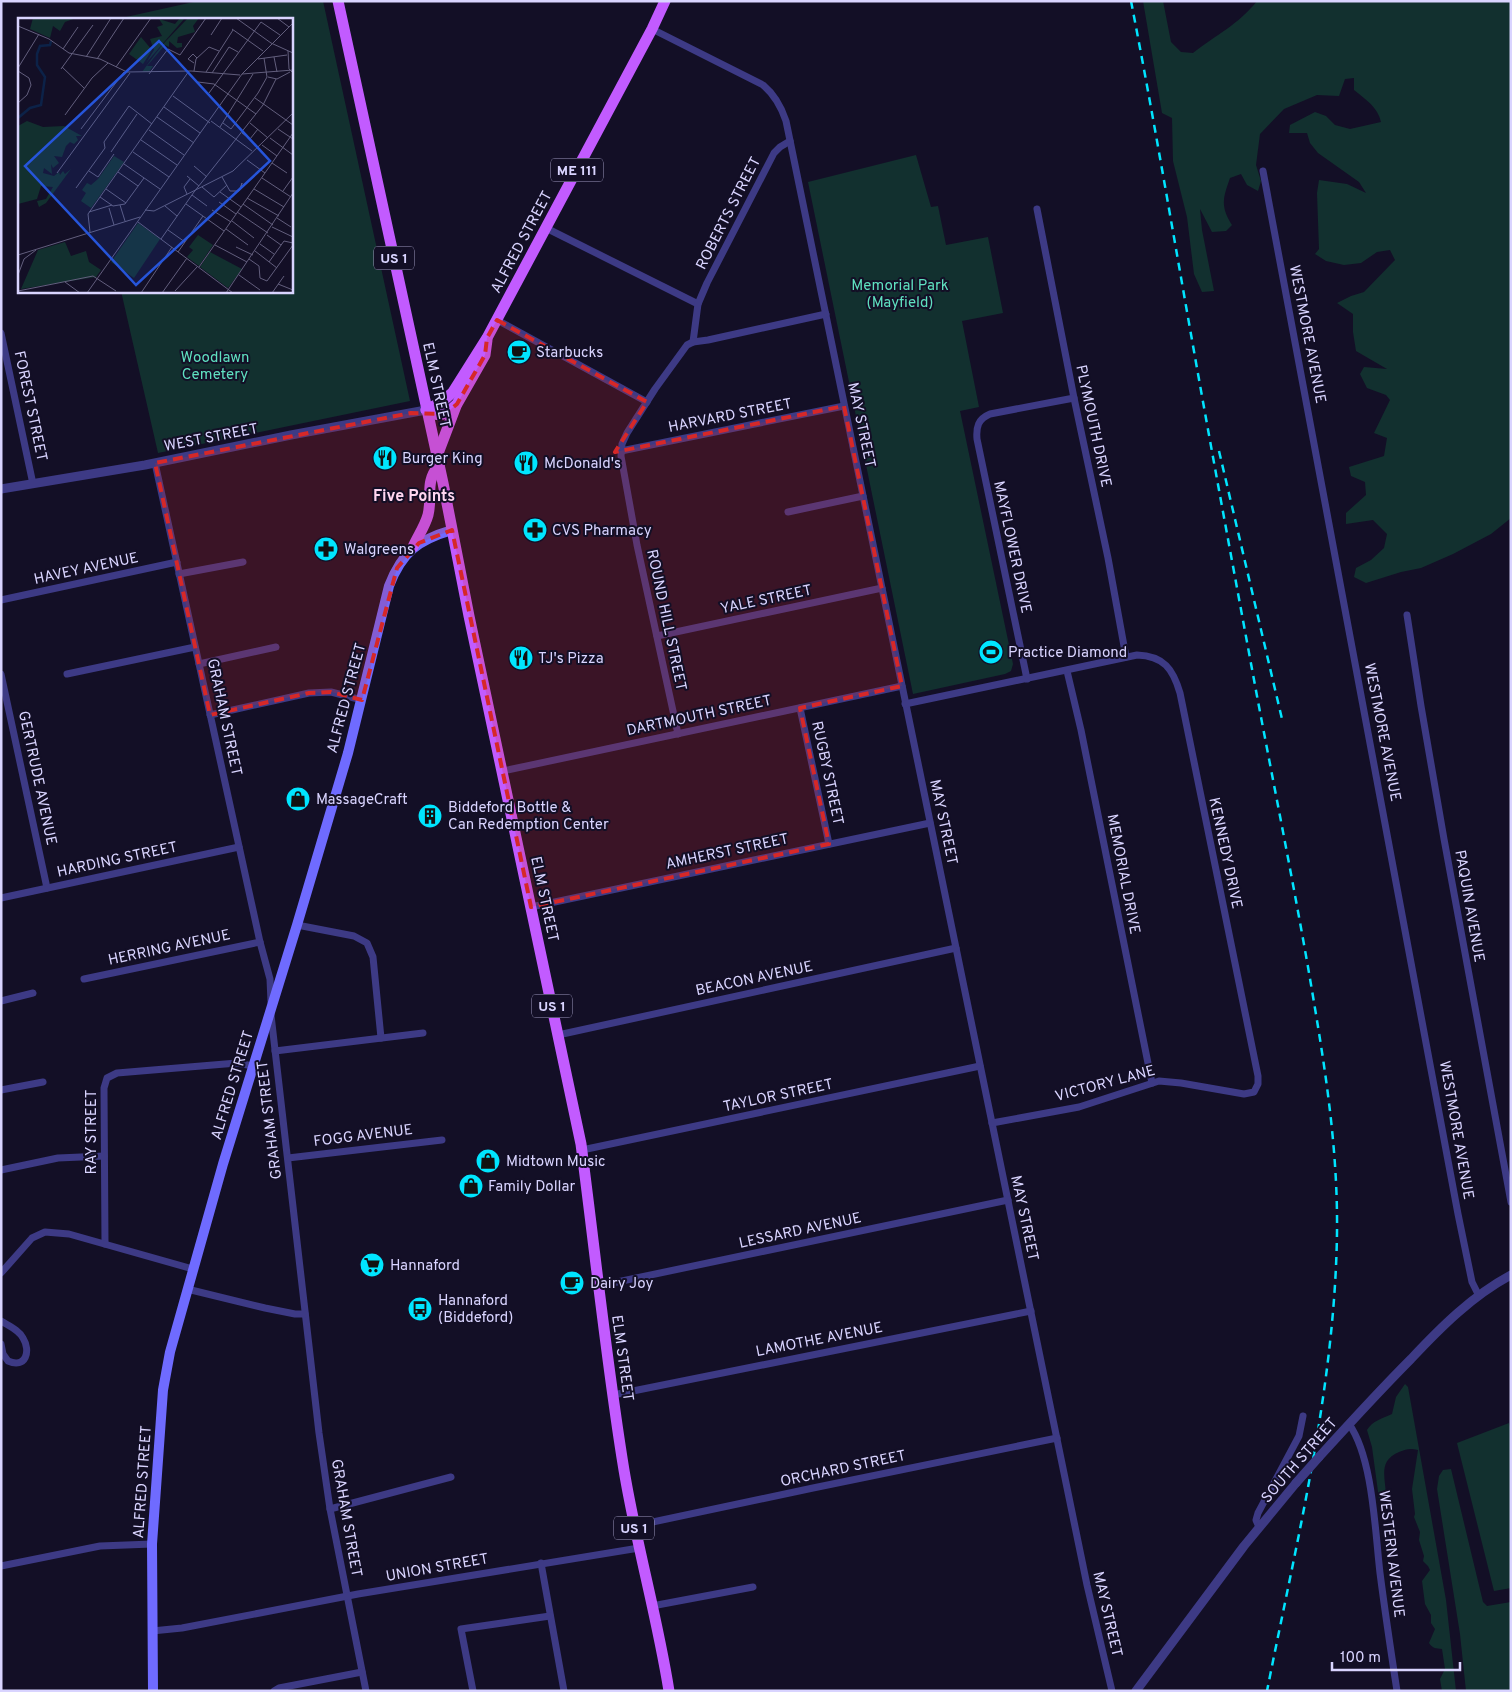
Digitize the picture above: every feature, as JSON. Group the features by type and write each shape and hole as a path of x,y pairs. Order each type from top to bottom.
{"main road":[{"name":"ELM STREET","path":"338,1 438,461 582,1150 613,1395 634,1526 669,1691"},
{"name":"ALFRED STREET","path":"426,410 453,392 487,338 652,29 665,1"},
{"name":"ALFRED STREET","path":"153,1691 152,1544 165,1377 170,1352 362,700 389,586 399,564 413,547 428,515 430,480 457,404 485,355 487,338"},
{"path":"426,410 436,416 440,416 457,404"},
{"name":"ALFRED STREET","path":"413,547 434,536 452,530"}],"street":[{"name":"MAY STREET","path":"652,29 766,88 782,108 1087,1585 1112,1691"},
{"name":"ROBERTS STREET","path":"693,342 698,304 707,283 774,153 790,141"},
{"name":"WESTMORE AVENUE","path":"1263,171 1462,1231 1472,1282 1479,1296"},
{"name":"PLYMOUTH DRIVE","path":"1036,209 1108,558 1126,657"},
{"path":"546,228 698,304"},
{"path":"693,342 826,314"},
{"path":"497,320 647,402"},
{"name":"FOREST STREET","path":"1,333 34,484"},
{"name":"ROUND HILL STREET","path":"678,734 636,537 622,466 621,451 627,433 647,402 682,350 693,342"},
{"name":"MAYFLOWER DRIVE","path":"1027,679 977,439 977,428 979,421 990,414 1074,398"},
{"name":"HARVARD STREET","path":"621,451 844,406"},
{"name":"WEST STREET","path":"1,489 155,463 426,410"},
{"name":"GRAHAM STREET","path":"155,463 260,942 270,979 275,1051 319,1433 330,1509 366,1691"},
{"path":"788,512 863,496"},
{"name":"HAVEY AVENUE","path":"1,600 177,562"},
{"path":"179,574 243,562"},
{"name":"YALE STREET","path":"657,636 882,588"},
{"name":"PAQUIN AVENUE","path":"1407,615 1444,839 1511,1202"},
{"path":"67,674 195,647"},
{"path":"199,664 276,647"},
{"name":"KENNEDY DRIVE","path":"1126,657 1144,656 1160,660 1172,672 1177,685 1258,1076 1256,1090"},
{"path":"906,704 1126,657"},
{"name":"MEMORIAL DRIVE","path":"1067,670 1081,730 1152,1082"},
{"name":"GERTRUDE AVENUE","path":"1,674 47,888"},
{"name":"DARTMOUTH STREET","path":"503,771 902,686"},
{"path":"210,715 310,693 331,692 362,700"},
{"name":"RUGBY STREET","path":"800,708 829,844"},
{"name":"AMHERST STREET","path":"530,907 930,823"},
{"name":"HARDING STREET","path":"1,898 239,847"},
{"path":"297,926 354,936 363,940 370,947 373,957 382,1038"},
{"name":"HERRING AVENUE","path":"84,979 260,942"},
{"name":"BEACON AVENUE","path":"558,1034 956,948"},
{"path":"1,1000 32,993"},
{"path":"275,1051 423,1033"},
{"name":"RAY STREET","path":"105,1244 104,1085 109,1076 117,1073 237,1063 254,1066"},
{"name":"TAYLOR STREET","path":"582,1150 980,1066"},
{"name":"VICTORY LANE","path":"992,1123 1079,1107 1152,1082 1170,1081 1244,1094 1256,1090"},
{"path":"1,1090 43,1082"},
{"name":"FOGG AVENUE","path":"288,1158 442,1140"},
{"path":"1,1170 58,1158 104,1156"},
{"name":"LESSARD AVENUE","path":"598,1286 1008,1200"},
{"path":"1,1273 32,1238 45,1232 69,1234 193,1269"},
{"name":"SOUTH STREET","path":"1136,1691 1259,1527 1349,1424 1403,1366 1450,1320 1479,1296 1511,1275"},
{"path":"187,1289 265,1308 305,1314"},
{"name":"LAMOTHE AVENUE","path":"613,1395 1031,1311"},
{"path":"1,1321 16,1330 23,1338 28,1349 24,1360 16,1363 8,1361 3,1354 1,1344"},
{"path":"1259,1527 1256,1520 1258,1513 1299,1436 1303,1416"},
{"name":"WESTERN AVENUE","path":"1349,1424 1355,1432 1362,1449 1370,1488 1397,1691"},
{"name":"ORCHARD STREET","path":"634,1526 1057,1438"},
{"path":"330,1509 451,1477"},
{"path":"1,1566 100,1546 152,1544"},
{"name":"UNION STREET","path":"152,1631 182,1628 347,1597 639,1548"},
{"path":"541,1564 564,1691"},
{"path":"652,1606 753,1587"},
{"path":"473,1691 461,1628 550,1616"},
{"path":"274,1691 280,1688 362,1672"}],"highlighted area":[{"path":"497,320 647,402 615,452 844,406 902,686 800,708 829,844 531,907 452,530 419,543 397,568 362,700 331,692 309,693 210,715 155,463 411,413 445,414 457,404 485,355 487,338"}],"green space":[{"name":"Woodlawn Cemetery","path":"198,1 323,1 410,401 158,453 121,292 292,292 292,18 122,18"},
{"path":"1143,1 1163,1 1171,42 1181,52 1193,53 1235,23 1257,1 1511,1 1511,518 1491,534 1421,568 1366,583 1354,577 1356,568 1371,560 1384,548 1387,534 1373,520 1346,524 1346,513 1366,495 1365,482 1351,476 1349,467 1384,456 1387,438 1374,433 1390,400 1386,395 1367,388 1360,374 1364,367 1387,369 1356,351 1353,314 1337,303 1364,292 1395,260 1390,250 1377,252 1361,263 1344,265 1326,261 1315,254 1319,249 1317,193 1319,180 1347,184 1366,193 1359,182 1318,153 1310,143 1307,133 1289,133 1290,125 1315,112 1326,116 1335,125 1350,129 1381,122 1377,112 1354,90 1354,78 1345,79 1339,96 1317,95 1284,109 1260,134 1256,165 1261,181 1258,191 1247,185 1241,174 1230,178 1224,207 1232,225 1226,231 1212,232 1200,209 1202,230 1214,291 1202,292 1194,274 1187,217 1173,161 1172,118 1162,113"},
{"name":"Memorial Park (Mayfield)","path":"916,155 931,207 938,206 946,245 988,237 1003,313 962,321 979,407 960,411 1013,664 1011,671 1005,674 913,694 808,182"},
{"path":"1405,1384 1408,1387 1446,1600 1456,1691 1442,1691 1440,1679 1445,1669 1442,1649 1433,1647 1429,1643 1435,1629 1425,1604 1422,1581 1430,1570 1423,1561 1424,1556 1419,1540 1420,1532 1414,1517 1412,1489 1418,1450 1404,1450 1388,1460 1384,1471 1386,1497 1381,1501 1379,1499 1372,1447 1367,1430 1381,1418 1392,1414 1396,1397"},
{"path":"1509,1423 1511,1430 1511,1588 1494,1591 1457,1443"},
{"path":"1451,1469 1483,1602 1487,1606 1511,1602 1511,1691 1466,1691 1460,1634 1437,1489 1439,1476 1443,1470"}],"railway":[{"path":"1131,1 1224,518 1308,967 1329,1099 1335,1165 1337,1198 1335,1290 1322,1405 1302,1520 1267,1691"},
{"path":"1219,451 1282,719"}],"place":[{"name":"Starbucks","path":"519,352"},
{"name":"Burger King","path":"385,458"},
{"name":"McDonald's","path":"526,463"},
{"name":"CVS Pharmacy","path":"535,530"},
{"name":"Walgreens","path":"326,549"},
{"name":"Practice Diamond","path":"991,652"},
{"name":"TJ's Pizza","path":"521,658"},
{"name":"MassageCraft","path":"298,799"},
{"name":"Biddeford Bottle & Can Redemption Center","path":"430,816"},
{"name":"Midtown Music","path":"488,1161"},
{"name":"Family Dollar","path":"471,1186"},
{"name":"Hannaford","path":"372,1265"},
{"name":"Dairy Joy","path":"572,1283"},
{"name":"Hannaford (Biddeford)","path":"420,1309"}],"district":[{"name":"Five Points","path":"414,495"}]}
